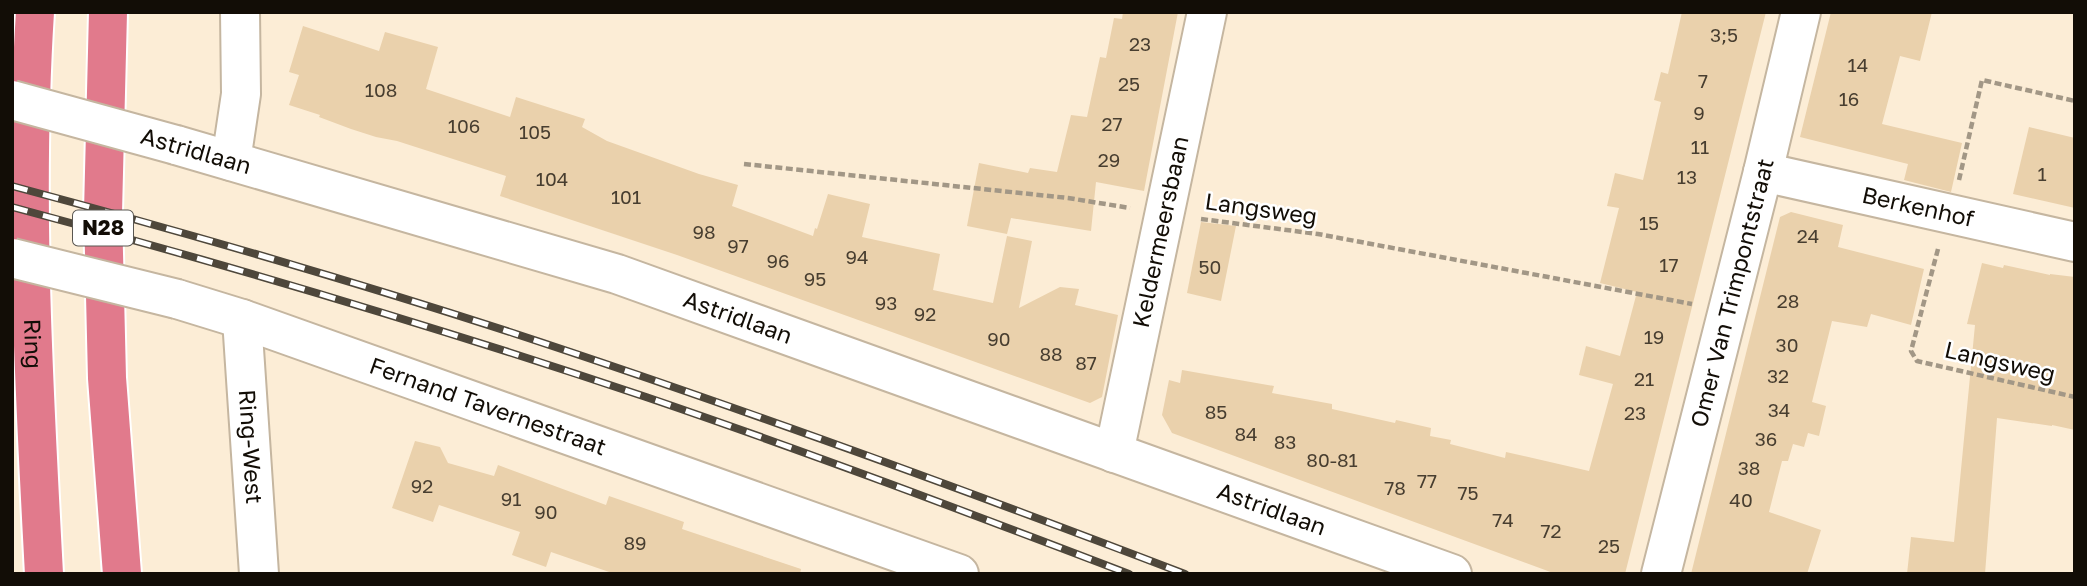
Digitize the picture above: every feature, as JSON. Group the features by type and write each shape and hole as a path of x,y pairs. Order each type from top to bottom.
{"highway":[{"name":"Ring","path":"35,12 22,86 30,214 33,377 44,574"},
{"name":"N28","path":"108,12 103,212 107,377 122,574"}],"street":[{"path":"232,161 241,94 240,12"},
{"name":"Keldermeersbaan","path":"1114,453 1207,12"},
{"name":"Omer Van Trimpontstraat","path":"1661,574 1801,12"},
{"name":"Astridlaan","path":"22,86 176,145 617,274 1452,574"},
{"name":"Berkenhof","path":"1763,172 2075,242"},
{"name":"Fernand Tavernestraat","path":"12,258 177,299 242,319 959,574"},
{"name":"Ring-West","path":"242,319 258,574"}],"path":[{"name":"Langsweg","path":"744,164 1068,198 1318,234 1728,310"},
{"name":"Langsweg","path":"1917,361 2075,397"}],"building":[{"path":"1123,12 1178,12 1144,191 1096,182 1091,231 1011,218 1007,234 967,226 979,163 1028,173 1030,168 1057,172 1071,115 1087,117 1100,57 1106,58 1114,18 1122,19"},
{"path":"1682,12 1766,12 1625,574 1556,574 1172,433 1162,415 1169,380 1180,383 1182,370 1274,386 1272,393 1332,404 1332,409 1395,423 1396,420 1431,428 1430,436 1505,458 1506,452 1589,471 1613,384 1579,375 1586,346 1620,356 1637,292 1600,283 1619,208 1607,206 1615,173 1643,180 1661,102 1654,100 1661,72 1668,74"},
{"path":"1831,12 1932,12 1920,61 1900,56 1882,124 1962,143 1951,192 1904,180 1908,164 1800,137"},
{"path":"303,26 379,51 385,32 438,47 426,89 510,117 516,97 585,119 582,127 607,141 738,185 732,206 813,236 828,194 870,204 862,237 940,254 933,290 993,303 1007,236 1032,241 1019,308 1060,287 1079,289 1075,305 1118,315 1102,397 1090,403 677,255 500,196 506,176 351,129 289,105 299,75 289,72"},
{"path":"2029,127 2075,138 2075,208 2013,194"},
{"path":"1791,212 1843,225 1838,247 1924,269 1911,325 1871,314 1867,327 1832,321 1812,402 1826,406 1819,436 1808,433 1804,447 1793,444 1788,461 1782,461 1769,512 1821,530 1807,574 1691,574 1780,217"},
{"path":"1201,222 1236,226 1221,301 1187,293"},
{"path":"1982,263 2075,277 2075,430 1997,418 1985,574 1907,574 1911,537 1954,542 1975,325 1967,324"},
{"path":"415,441 440,447 448,463 494,476 498,465 606,505 609,496 684,522 682,529 801,569 800,574 615,574 551,552 546,567 512,555 520,532 439,505 433,522 392,508"}],"railway":[{"path":"12,186 263,256 513,333 850,449 1185,574"},
{"path":"12,207 330,297 567,371 828,461 1129,574"}]}
